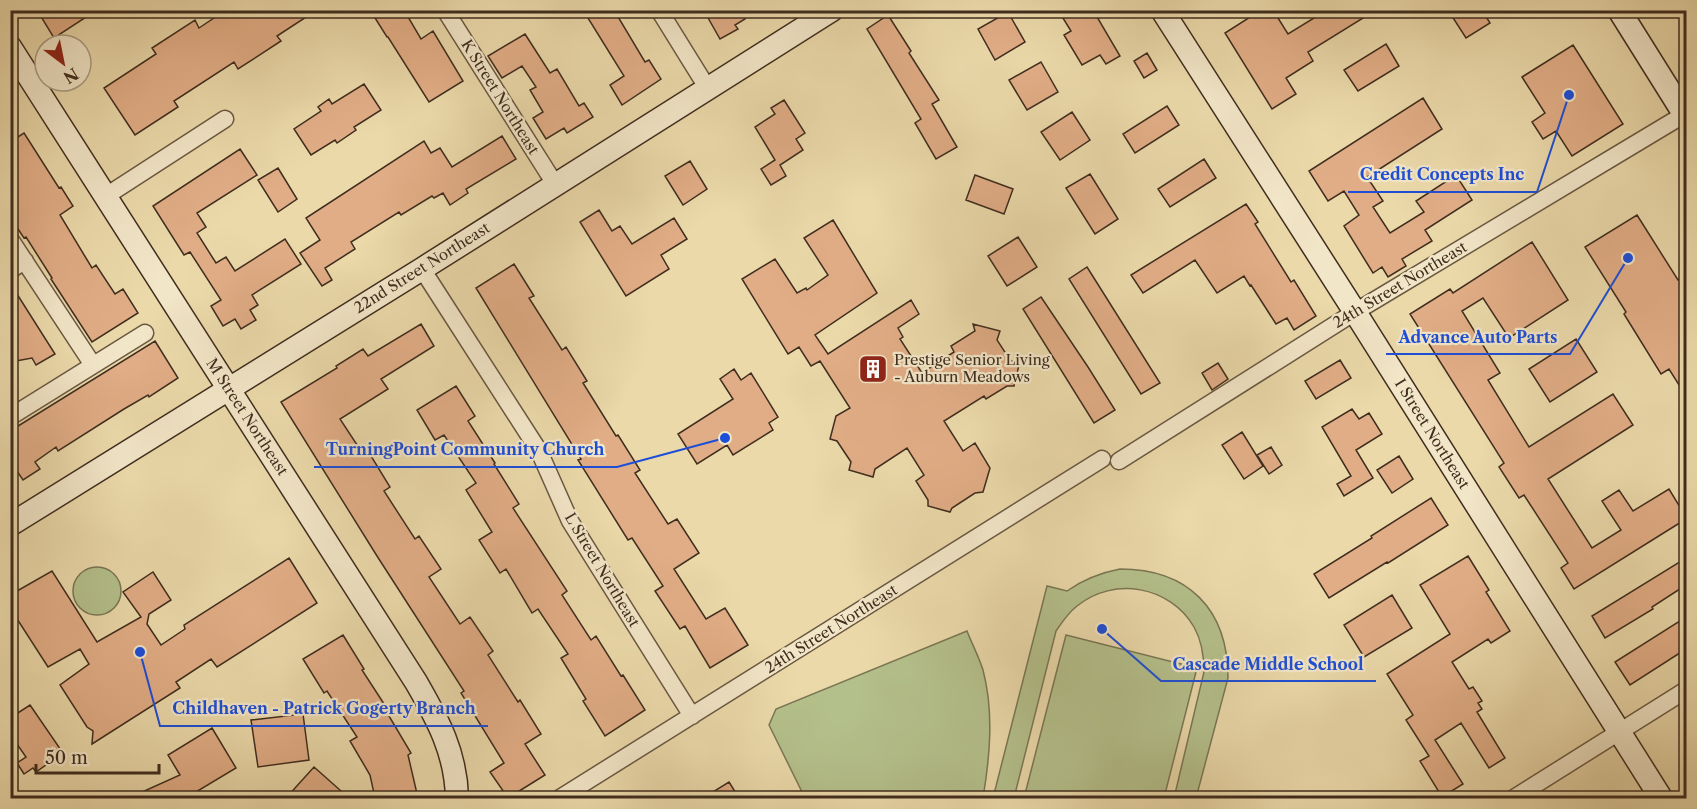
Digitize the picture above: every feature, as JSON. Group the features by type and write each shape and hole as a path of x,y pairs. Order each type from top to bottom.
{"street":[{"name":"K Street Northeast","path":"445,10 555,184"},
{"path":"659,10 708,88"},
{"name":"22nd Street Northeast","path":"10,525 422,269 832,10"},
{"name":"I Street Northeast","path":"1162,10 1661,798"},
{"path":"1619,10 1686,115"},
{"name":"M Street Northeast","path":"10,47 435,714 451,752 457,798"},
{"name":"24th Street Northeast","path":"1119,461 1355,312 1686,115"},
{"path":"105,196 225,119"},
{"path":"10,239 93,365"},
{"path":"10,270 25,261"},
{"name":"L Street Northeast","path":"422,269 437,296 539,451 570,521 692,716"},
{"path":"10,417 145,333"},
{"name":"24th Street Northeast","path":"560,798 1102,459"},
{"path":"1514,798 1686,690"}],"green space":[{"path":"92,567 102,567 114,574 121,586 121,596 114,608 102,615 92,615 77,604 73,596 73,586 84,571"},
{"path":"1120,569 1166,576 1184,585 1200,598 1212,613 1221,632 1228,678 1196,798 1174,798 1204,672 1199,638 1184,613 1171,602 1156,594 1124,589 1108,591 1077,606 1056,631 1014,798 993,798 1047,586 1067,591 1092,577"},
{"path":"967,631 980,660 989,702 989,750 983,798 805,798 769,725 776,709"},
{"path":"1066,635 1197,668 1164,798 1024,798"}],"building":[{"path":"37,10 97,10 62,33 51,33"},
{"path":"226,10 317,10 277,36 281,41 238,69 234,62 174,101 178,107 135,135 104,88 156,54 152,48 195,20 199,28"},
{"path":"370,10 404,10 421,39 433,31 463,81 429,102"},
{"path":"583,10 614,10 645,62 649,60 661,79 622,105 610,85 624,76"},
{"path":"717,10 740,10 745,19 735,25 738,29 720,39 707,16"},
{"path":"1058,10 1093,10 1120,56 1106,64 1100,55 1082,65 1064,35 1071,31"},
{"path":"1261,10 1273,10 1288,34 1327,10 1376,10 1308,52 1313,61 1286,78 1296,94 1272,109 1225,33"},
{"path":"1448,10 1482,10 1490,23 1466,38"},
{"path":"1008,12 1025,42 995,60 978,29"},
{"path":"888,15 939,100 932,104 957,147 936,159 915,123 921,119 867,29"},
{"path":"525,34 550,73 557,69 579,106 584,103 593,117 567,133 564,128 546,139 533,118 543,112 530,90 536,87 522,66 502,78 488,56"},
{"path":"1386,44 1399,66 1358,91 1344,70"},
{"path":"1573,45 1623,124 1572,156 1556,131 1543,139 1532,122 1545,113 1522,77"},
{"path":"1147,53 1157,70 1144,78 1134,61"},
{"path":"1041,62 1058,92 1027,110 1009,80"},
{"path":"364,84 381,110 354,127 356,130 337,143 335,140 311,155 294,129 321,111 318,107 329,99 332,104"},
{"path":"1423,98 1442,129 1367,177 1383,201 1373,207 1390,233 1424,212 1416,201 1456,175 1472,200 1425,230 1432,241 1402,259 1406,266 1388,277 1382,267 1373,273 1344,226 1359,215 1344,191 1328,201 1309,171"},
{"path":"784,100 805,133 796,139 803,150 780,165 786,176 771,185 761,169 775,160 755,127 775,114 771,108"},
{"path":"1167,106 1179,125 1135,153 1123,134"},
{"path":"1072,112 1090,140 1060,160 1041,132"},
{"path":"24,133 73,206 60,215 92,268 96,265 115,294 123,289 138,313 92,342 26,237 24,238 10,217 10,142"},
{"path":"502,136 516,159 466,189 468,193 450,205 443,193 434,198 432,196 401,215 399,212 351,242 355,249 325,268 332,280 322,286 300,253 320,240 306,218 424,141 431,153 440,148 452,167"},
{"path":"240,149 257,175 197,213 206,227 197,233 216,263 226,257 235,271 285,239 301,264 252,295 258,305 250,310 256,320 241,329 235,319 223,326 211,306 221,300 190,252 184,255 153,206"},
{"path":"1204,159 1216,178 1170,207 1158,189"},
{"path":"690,161 707,189 683,205 665,176"},
{"path":"278,168 297,199 278,212 258,180"},
{"path":"1090,174 1118,219 1095,234 1066,188"},
{"path":"975,175 1013,189 1004,214 966,200"},
{"path":"1246,204 1258,222 1255,224 1291,282 1294,280 1316,316 1294,330 1287,318 1276,324 1244,276 1217,293 1195,260 1143,293 1131,275"},
{"path":"599,210 612,231 620,226 632,244 674,218 687,239 661,255 669,269 626,296 580,222"},
{"path":"1637,215 1678,280 1686,275 1686,396 1669,369 1661,374 1624,314 1626,312 1585,247"},
{"name":"Prestige Senior Living - Auburn Meadows","path":"833,220 877,293 815,335 828,354 911,300 919,314 898,328 903,337 900,339 922,373 954,352 951,346 975,331 973,324 1000,331 997,340 1010,360 1019,365 1014,386 1007,386 986,399 984,396 944,421 963,451 975,443 990,468 983,492 975,493 952,508 950,512 928,506 928,500 916,481 924,475 907,448 875,469 873,477 849,470 851,462 837,441 830,439 836,416 850,408 820,361 811,366 799,347 788,354 742,279 775,259 797,293 806,288 807,290 828,275 804,238"},
{"path":"1018,237 1037,267 1007,286 988,256"},
{"path":"1532,242 1568,300 1509,338 1483,298 1462,311 1500,373 1488,380 1529,447 1613,394 1633,425 1548,479 1592,548 1621,530 1602,501 1619,490 1633,511 1669,489 1686,517 1574,589 1561,568 1568,563 1524,495 1519,498 1499,467 1504,463 1410,314 1450,289 1453,293"},
{"path":"514,264 534,296 529,298 562,350 566,347 587,381 583,383 640,470 635,473 668,524 677,519 699,553 674,569 706,619 725,608 748,645 710,668 685,626 680,629 655,591 663,586 632,538 628,540 476,288"},
{"path":"1087,267 1160,383 1141,394 1069,279"},
{"path":"10,283 55,354 36,365 32,358 10,362"},
{"path":"1041,297 1115,410 1094,423 1023,309"},
{"path":"421,324 434,346 381,379 388,389 340,419 363,454 368,451 390,487 384,491 415,539 419,536 441,569 429,577 460,624 470,617 493,651 488,655 541,734 525,744 545,775 508,798 490,772 504,763 461,693 464,691 281,402 337,368 336,366 363,349 368,356"},
{"path":"1576,339 1597,372 1550,402 1529,369"},
{"path":"155,341 178,378 58,451 56,447 35,462 40,469 23,480 17,471 10,476 10,431"},
{"path":"1340,360 1351,378 1316,399 1305,381"},
{"path":"1218,363 1228,379 1212,390 1202,373"},
{"path":"734,369 741,380 751,373 778,417 769,423 773,430 733,455 727,445 697,464 678,434 733,399 720,379"},
{"path":"456,386 475,416 468,421 519,504 513,508 567,591 562,595 591,640 596,636 645,710 605,736 583,701 586,699 561,658 568,654 538,609 532,613 506,569 500,573 479,540 492,532 466,490 476,483 444,435 435,440 417,410"},
{"path":"1352,409 1359,419 1369,413 1382,434 1356,450 1373,478 1344,496 1337,484 1351,476 1322,427"},
{"path":"1242,432 1263,466 1244,479 1222,445"},
{"path":"1271,447 1282,465 1269,474 1257,455"},
{"path":"1399,456 1413,479 1392,493 1377,470"},
{"path":"1431,498 1448,525 1329,598 1314,574"},
{"path":"1468,556 1489,590 1486,592 1510,631 1491,643 1488,639 1452,662 1469,689 1473,687 1482,701 1478,703 1482,709 1477,712 1505,758 1489,768 1461,723 1435,740 1463,784 1442,797 1420,761 1429,756 1406,720 1413,715 1387,674 1450,634 1420,585"},
{"path":"289,558 317,603 217,667 211,659 176,682 180,688 92,744 93,731 87,727 60,685 89,664 80,649 48,667 10,608 10,595 52,571 97,642 141,617 123,592 153,572 171,600 149,614 147,624 161,645 185,629 184,625"},
{"path":"1686,558 1686,585 1652,607 1653,609 1605,638 1592,616"},
{"path":"1392,595 1412,628 1364,657 1344,625"},
{"path":"1686,617 1686,649 1630,685 1615,662"},
{"path":"343,635 411,753 408,755 418,798 375,798 370,775 350,741 357,737 327,691 324,693 303,659"},
{"path":"30,705 63,753 36,772 33,768 24,774 17,763 26,757 10,734 10,718"},
{"path":"303,714 309,760 258,767 251,720"},
{"path":"212,728 236,768 186,798 129,798 180,775 168,755"},
{"path":"314,767 341,791 334,798 286,798"},
{"path":"729,782 739,798 703,798"}],"place":[{"name":"Credit Concepts Inc","path":"1569,95"},
{"name":"Advance Auto Parts","path":"1628,258"},
{"name":"Prestige Senior Living - Auburn Meadows","path":"873,369"},
{"name":"TurningPoint Community Church","path":"725,438"},
{"name":"Cascade Middle School","path":"1102,629"},
{"name":"Childhaven - Patrick Gogerty Branch","path":"140,652"}]}
